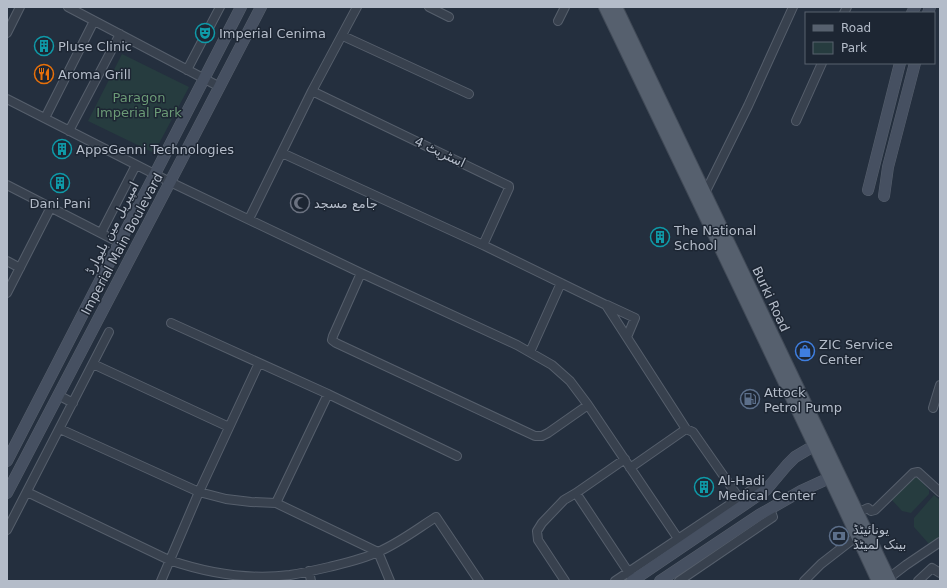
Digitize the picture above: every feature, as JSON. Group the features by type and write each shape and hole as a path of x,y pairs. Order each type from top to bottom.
{"main road":[{"name":"Burki Road","path":"605,7 734,275 834,475 857,512 886,580"},
{"name":"Burki Road","path":"616,7 705,193 818,443"},
{"name":"Burki Road","path":"834,475 857,536 886,580"}],"street":[{"path":"7,33 20,7"},
{"path":"68,7 220,87"},
{"path":"188,70 220,7"},
{"name":"امپیریل مین بلیوارڈ","path":"7,461 203,78 241,7"},
{"name":"Imperial Main Boulevard","path":"7,493 261,7"},
{"path":"249,219 312,91 357,7"},
{"path":"429,7 449,17"},
{"path":"558,20 565,7"},
{"path":"705,193 748,106 793,7"},
{"path":"46,118 94,21"},
{"path":"69,131 120,34"},
{"path":"342,36 469,94"},
{"path":"796,121 822,64"},
{"path":"868,190 900,64"},
{"path":"884,196 888,167 915,64"},
{"name":"اسٹریٹ 4","path":"312,91 509,186 482,245"},
{"path":"7,99 170,182 530,352 552,365 570,381 588,405 680,543"},
{"path":"282,153 482,245 635,318 627,337"},
{"path":"101,233 136,165"},
{"path":"7,185 120,242"},
{"path":"7,293 51,207"},
{"path":"7,261 20,268"},
{"path":"361,273 333,336 332,340 336,343 535,436 542,436 548,433 588,405"},
{"path":"530,352 561,283"},
{"path":"606,305 686,429 692,432 739,498"},
{"path":"171,323 328,394 456,456"},
{"path":"7,530 109,332"},
{"path":"161,581 169,560 259,363"},
{"path":"93,364 229,427"},
{"path":"932,408 940,385"},
{"path":"276,503 328,394"},
{"path":"58,395 73,403"},
{"path":"60,429 200,492 238,501 276,503 378,552 390,581"},
{"path":"630,468 686,429"},
{"path":"680,543 763,492 787,465 796,457 818,443"},
{"path":"565,581 538,540 537,531 542,523 564,500 625,459"},
{"path":"857,512 868,508 871,511 875,510 913,473 918,472 923,475 940,492"},
{"path":"679,581 770,509 834,475"},
{"path":"615,581 631,578 739,498 759,485 763,492"},
{"path":"27,492 169,560 238,578 289,575 351,562 392,545 436,517 479,581"},
{"path":"576,493 631,578"},
{"path":"804,581 821,564 857,536"},
{"path":"886,580 940,542"},
{"path":"660,581 718,549"},
{"path":"918,581 932,568 940,573"},
{"path":"309,571 311,581"}],"green space":[{"name":"Paragon Imperial Park","path":"122,54 189,87 154,153 88,121"},
{"path":"912,478 918,478 929,490 929,494 911,513 902,511 891,499"},
{"path":"934,495 940,500 940,537 929,544 914,527 914,518"}],"place":[{"name":"Imperial Cenima","path":"205,33"},
{"name":"Pluse Clinic","path":"44,46"},
{"name":"Aroma Grill","path":"44,74"},
{"name":"AppsGenni Technologies","path":"62,149"},
{"name":"Dani Pani","path":"60,183"},
{"name":"جامع مسجد","path":"300,203"},
{"name":"The National School","path":"660,237"},
{"name":"ZIC Service Center","path":"805,351"},
{"name":"Attock Petrol Pump","path":"750,399"},
{"name":"Al-Hadi Medical Center","path":"704,487"},
{"name":"یونائیٹڈ بینک لمیٹڈ","path":"839,536"}]}
